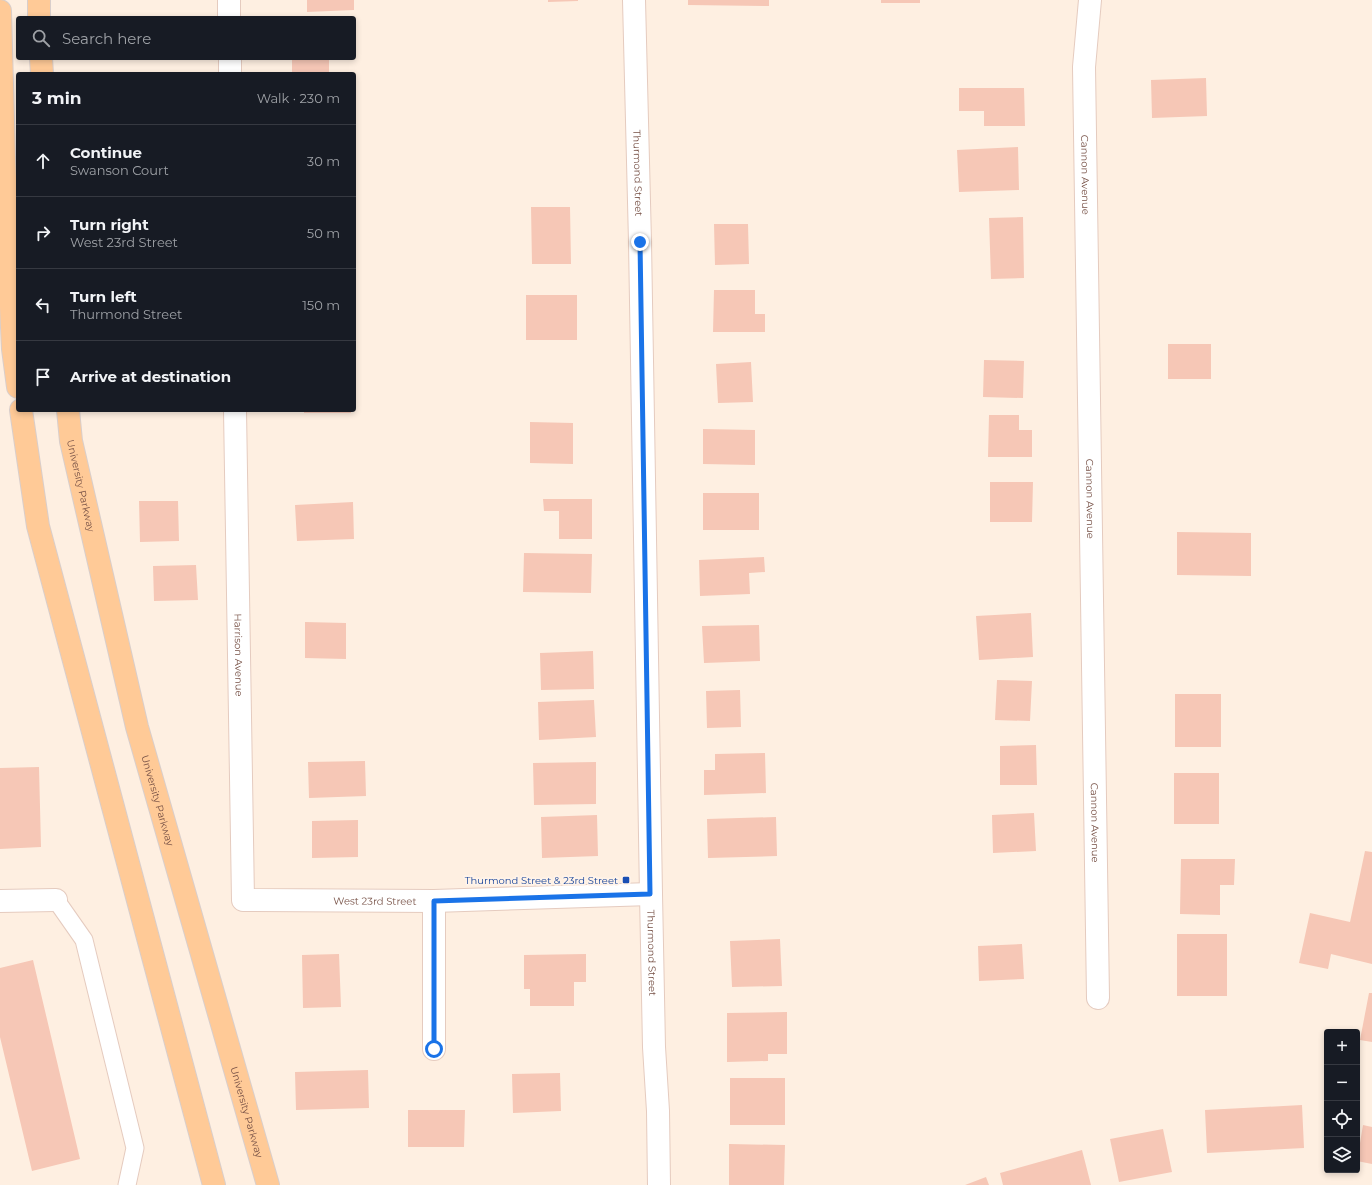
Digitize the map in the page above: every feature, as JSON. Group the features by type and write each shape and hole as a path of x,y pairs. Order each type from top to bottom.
{"main road":[{"path":"39,0 39,16"},
{"path":"0,11 12,349 16,374"},
{"path":"41,60 42,72"},
{"path":"21,412 38,526 214,1185"},
{"name":"University Parkway","path":"68,412 71,441 137,727 268,1185"}],"street":[{"path":"229,0 229,16"},
{"name":"Thurmond Street","path":"634,0 650,894 654,1047 658,1111 659,1185"},
{"name":"Cannon Avenue","path":"1090,0 1084,68 1098,998"},
{"path":"230,60 230,72"},
{"name":"Harrison Avenue","path":"235,412 243,900"},
{"name":"West 23rd Street","path":"243,900 434,901 650,894"},
{"path":"0,901 56,900"},
{"path":"434,901 434,1049"}],"lane":[{"path":"56,900 84,940 135,1148 127,1185"}],"building":[{"path":"307,0 354,0 354,10 307,12"},
{"path":"548,0 578,0 578,1 548,2"},
{"path":"688,0 769,0 769,6 688,5"},
{"path":"881,0 920,0 920,3 881,3"},
{"path":"292,60 329,60 329,72 292,72"},
{"path":"1206,78 1207,116 1152,118 1151,80"},
{"path":"959,88 1024,88 1025,126 984,126 984,111 959,111"},
{"path":"1018,147 1019,190 959,192 957,150"},
{"path":"531,207 570,207 571,264 532,264"},
{"path":"1023,217 1024,278 991,279 989,218"},
{"path":"714,224 748,224 749,264 715,265"},
{"path":"714,290 755,290 755,314 765,314 765,332 713,332"},
{"path":"526,295 577,295 577,340 526,340"},
{"path":"1168,344 1211,344 1211,379 1168,379"},
{"path":"984,360 1024,361 1023,398 983,397"},
{"path":"751,362 753,402 718,403 716,364"},
{"path":"304,412 351,412 351,413"},
{"path":"989,415 1019,415 1019,430 1032,430 1032,457 988,457"},
{"path":"530,422 573,423 573,464 530,463"},
{"path":"703,429 755,430 755,465 703,464"},
{"path":"990,482 1033,482 1032,522 990,522"},
{"path":"703,493 759,493 759,530 703,530"},
{"path":"543,499 592,499 592,539 559,539 559,511 544,511"},
{"path":"139,501 178,501 179,541 140,542"},
{"path":"353,502 354,539 297,541 295,505"},
{"path":"1177,532 1251,533 1251,576 1177,575"},
{"path":"524,553 592,554 591,593 523,592"},
{"path":"764,557 765,572 749,573 750,594 700,596 699,560"},
{"path":"196,565 198,600 154,601 153,566"},
{"path":"1031,613 1033,657 979,660 976,616"},
{"path":"305,622 346,623 346,659 305,658"},
{"path":"759,625 760,661 704,663 702,626"},
{"path":"593,651 594,689 541,690 540,653"},
{"path":"997,680 1032,681 1030,721 995,720"},
{"path":"740,690 741,727 707,728 706,691"},
{"path":"1175,694 1221,694 1221,747 1175,747"},
{"path":"594,700 596,737 539,740 538,702"},
{"path":"1036,745 1037,785 1000,785 1000,746"},
{"path":"765,753 766,793 704,795 704,770 715,770 715,754"},
{"path":"365,761 366,796 309,798 308,762"},
{"path":"596,762 596,804 534,805 533,763"},
{"path":"39,767 41,847 0,849 0,768"},
{"path":"1174,773 1219,773 1219,824 1174,824"},
{"path":"1034,813 1036,851 993,853 992,815"},
{"path":"597,815 598,856 542,858 541,817"},
{"path":"776,817 777,856 708,858 707,819"},
{"path":"358,820 358,857 312,858 312,821"},
{"path":"1365,851 1372,852 1372,964 1331,954 1328,969 1299,963 1310,913 1350,922"},
{"path":"1181,859 1235,859 1234,885 1220,885 1220,915 1180,914"},
{"path":"1177,934 1227,934 1227,996 1177,996"},
{"path":"780,939 782,986 732,987 730,941"},
{"path":"1022,944 1024,979 979,981 978,946"},
{"path":"339,954 341,1007 303,1008 302,955"},
{"path":"586,954 586,982 574,982 574,1006 530,1006 530,989 524,989 524,955"},
{"path":"33,960 80,1159 32,1171 0,1037 0,968"},
{"path":"1369,993 1372,993 1372,1042 1360,1040"},
{"path":"787,1012 787,1054 768,1054 768,1061 727,1062 727,1013"},
{"path":"368,1070 369,1108 296,1110 295,1072"},
{"path":"560,1073 561,1111 513,1113 512,1074"},
{"path":"730,1078 785,1078 785,1125 730,1125"},
{"path":"1302,1105 1304,1148 1207,1153 1205,1110"},
{"path":"408,1110 465,1110 464,1147 408,1147"},
{"path":"1363,1125 1372,1127 1372,1164 1360,1162 1360,1143"},
{"path":"1163,1129 1172,1172 1119,1182 1110,1139"},
{"path":"729,1144 785,1145 784,1185 729,1185"},
{"path":"1082,1150 1091,1185 1003,1185 1000,1173"},
{"path":"986,1177 989,1185 965,1185"}],"place":[{"name":"Thurmond Street & 23rd Street","path":"626,880"}],"route":[{"path":"434,1049 434,901 650,894 640,242"}]}
